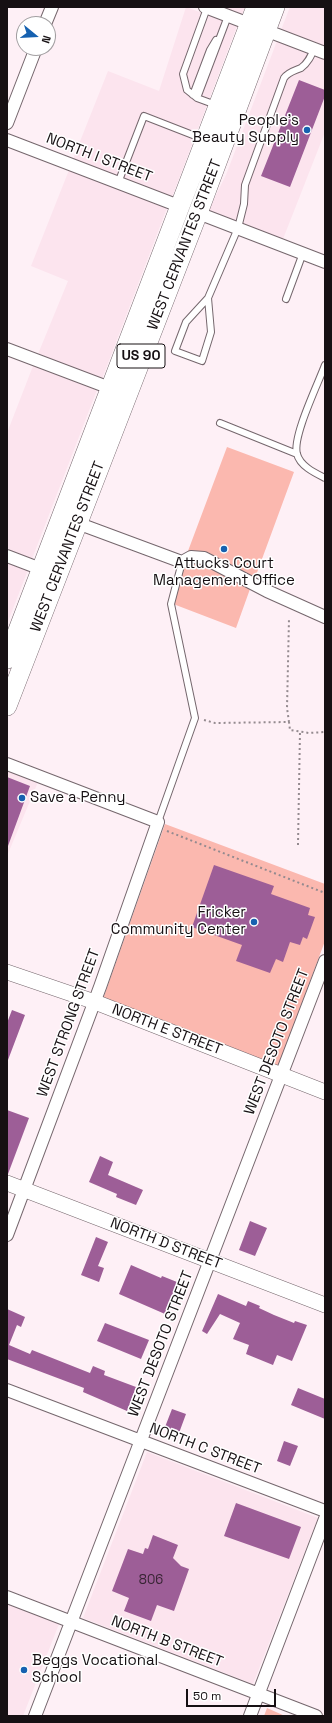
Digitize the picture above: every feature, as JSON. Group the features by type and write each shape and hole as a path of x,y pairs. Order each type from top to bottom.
{"main road":[{"name":"WEST CERVANTES STREET","path":"41,569 218,106 257,21 275,7"},
{"name":"WEST CERVANTES STREET","path":"7,706 15,663 77,523 198,213 257,21"},
{"path":"77,523 74,516 74,509 95,455 98,441 96,425"},
{"path":"15,663 47,581 47,574 41,569"}],"street":[{"path":"206,7 228,16 257,21 320,51"},
{"path":"7,123 33,56"},
{"name":"NORTH I STREET","path":"7,140 179,206"},
{"path":"198,213 325,262"},
{"path":"7,349 110,388"},
{"path":"77,523 182,562 191,557 204,558 267,591 325,617"},
{"path":"7,556 41,569"},
{"path":"7,764 157,824"},
{"name":"WEST STRONG STREET","path":"7,1235 95,1002 157,824"},
{"name":"WEST DESOTO STREET","path":"36,1716 325,961"},
{"name":"NORTH E STREET","path":"7,972 95,1002 325,1092"},
{"name":"NORTH D STREET","path":"7,1183 325,1304"},
{"name":"NORTH C STREET","path":"7,1390 325,1511"},
{"path":"250,1716 325,1519"},
{"name":"NORTH B STREET","path":"7,1597 316,1716"}],"lane":[{"path":"206,7 183,74 187,90 195,97 218,106"},
{"path":"195,97 210,50 222,33 228,16"},
{"path":"208,298 211,332 202,361 175,351 186,322 208,298 238,228 244,204 244,185 284,78 286,75 302,67 320,51"},
{"path":"118,183 144,116 205,139"},
{"path":"286,299 303,253"},
{"path":"297,454 297,440 300,429 325,365"},
{"path":"220,423 297,454 308,469 325,478"},
{"path":"157,824 195,718 171,604 182,562"}],"path":[{"path":"289,618 287,708 290,730 309,734 325,732"},
{"path":"195,718 215,723 289,722"},
{"path":"298,845 300,732"},
{"path":"157,824 325,893"}],"shaded area":[{"path":"186,7 237,26 172,197 73,159 108,71 159,91"},
{"path":"222,7 245,7 242,15"},
{"path":"290,7 325,7 325,46 281,30"},
{"path":"277,41 325,59 325,132 283,239 208,211 226,175"},
{"path":"69,170 167,208 102,379 38,354 68,281 31,266"},
{"path":"33,366 97,390 32,559 7,550 7,433"},
{"path":"227,447 294,472 255,578 207,552 188,551"},
{"path":"7,563 28,570 7,624"},
{"path":"193,563 203,564 250,589 236,628 168,602 181,567"},
{"path":"7,771 38,782 7,856"},
{"path":"165,824 325,884 325,941 278,1067 103,999"},
{"path":"147,1452 318,1518 253,1684 83,1618"},
{"name":"Beggs Vocational School","path":"7,1604 59,1624 23,1716 7,1716"},
{"path":"267,1708 285,1716 264,1716"}],"building":[{"path":"299,80 325,90 325,96 290,187 261,176"},
{"path":"7,777 30,786 8,846 7,845"},
{"name":"Fricker Community Center","path":"214,865 274,886 271,894 310,908 308,915 315,917 307,939 303,937 300,945 290,942 283,962 276,959 270,973 236,961 242,945 192,927"},
{"path":"12,1010 25,1015 8,1060 7,1023"},
{"path":"7,1110 29,1118 8,1174 7,1174"},
{"path":"100,1156 113,1162 108,1175 143,1190 136,1205 116,1197 117,1194 89,1182"},
{"path":"250,1221 267,1228 255,1256 239,1250"},
{"path":"96,1237 108,1242 98,1266 104,1268 99,1282 81,1275"},
{"path":"131,1265 161,1278 162,1276 177,1282 165,1314 119,1294"},
{"path":"218,1294 246,1306 248,1301 260,1306 259,1308 274,1315 294,1323 295,1321 307,1325 292,1361 277,1355 273,1365 246,1354 249,1345 233,1339 240,1323 220,1314 207,1334 202,1331"},
{"path":"7,1309 25,1317 21,1327 17,1325 9,1345 30,1354 32,1350 90,1373 93,1366 105,1371 104,1375 136,1387 127,1411 83,1392 84,1388 7,1359"},
{"path":"105,1323 149,1340 141,1359 97,1341"},
{"path":"298,1388 325,1399 325,1419 291,1405"},
{"path":"172,1409 186,1414 179,1433 165,1427"},
{"path":"284,1441 298,1446 290,1466 277,1461"},
{"path":"236,1503 301,1527 289,1559 224,1536"},
{"path":"153,1535 178,1545 173,1558 181,1566 189,1569 174,1611 157,1605 151,1621 124,1611 129,1598 112,1591 128,1549 143,1554 145,1548 148,1549"}],"place":[{"name":"People's Beauty Supply","path":"307,130"},
{"name":"Attucks Court Management Office","path":"224,549"},
{"name":"Save a Penny","path":"22,798"},
{"name":"Fricker Community Center","path":"254,922"},
{"name":"Beggs Vocational School","path":"24,1670"}]}
